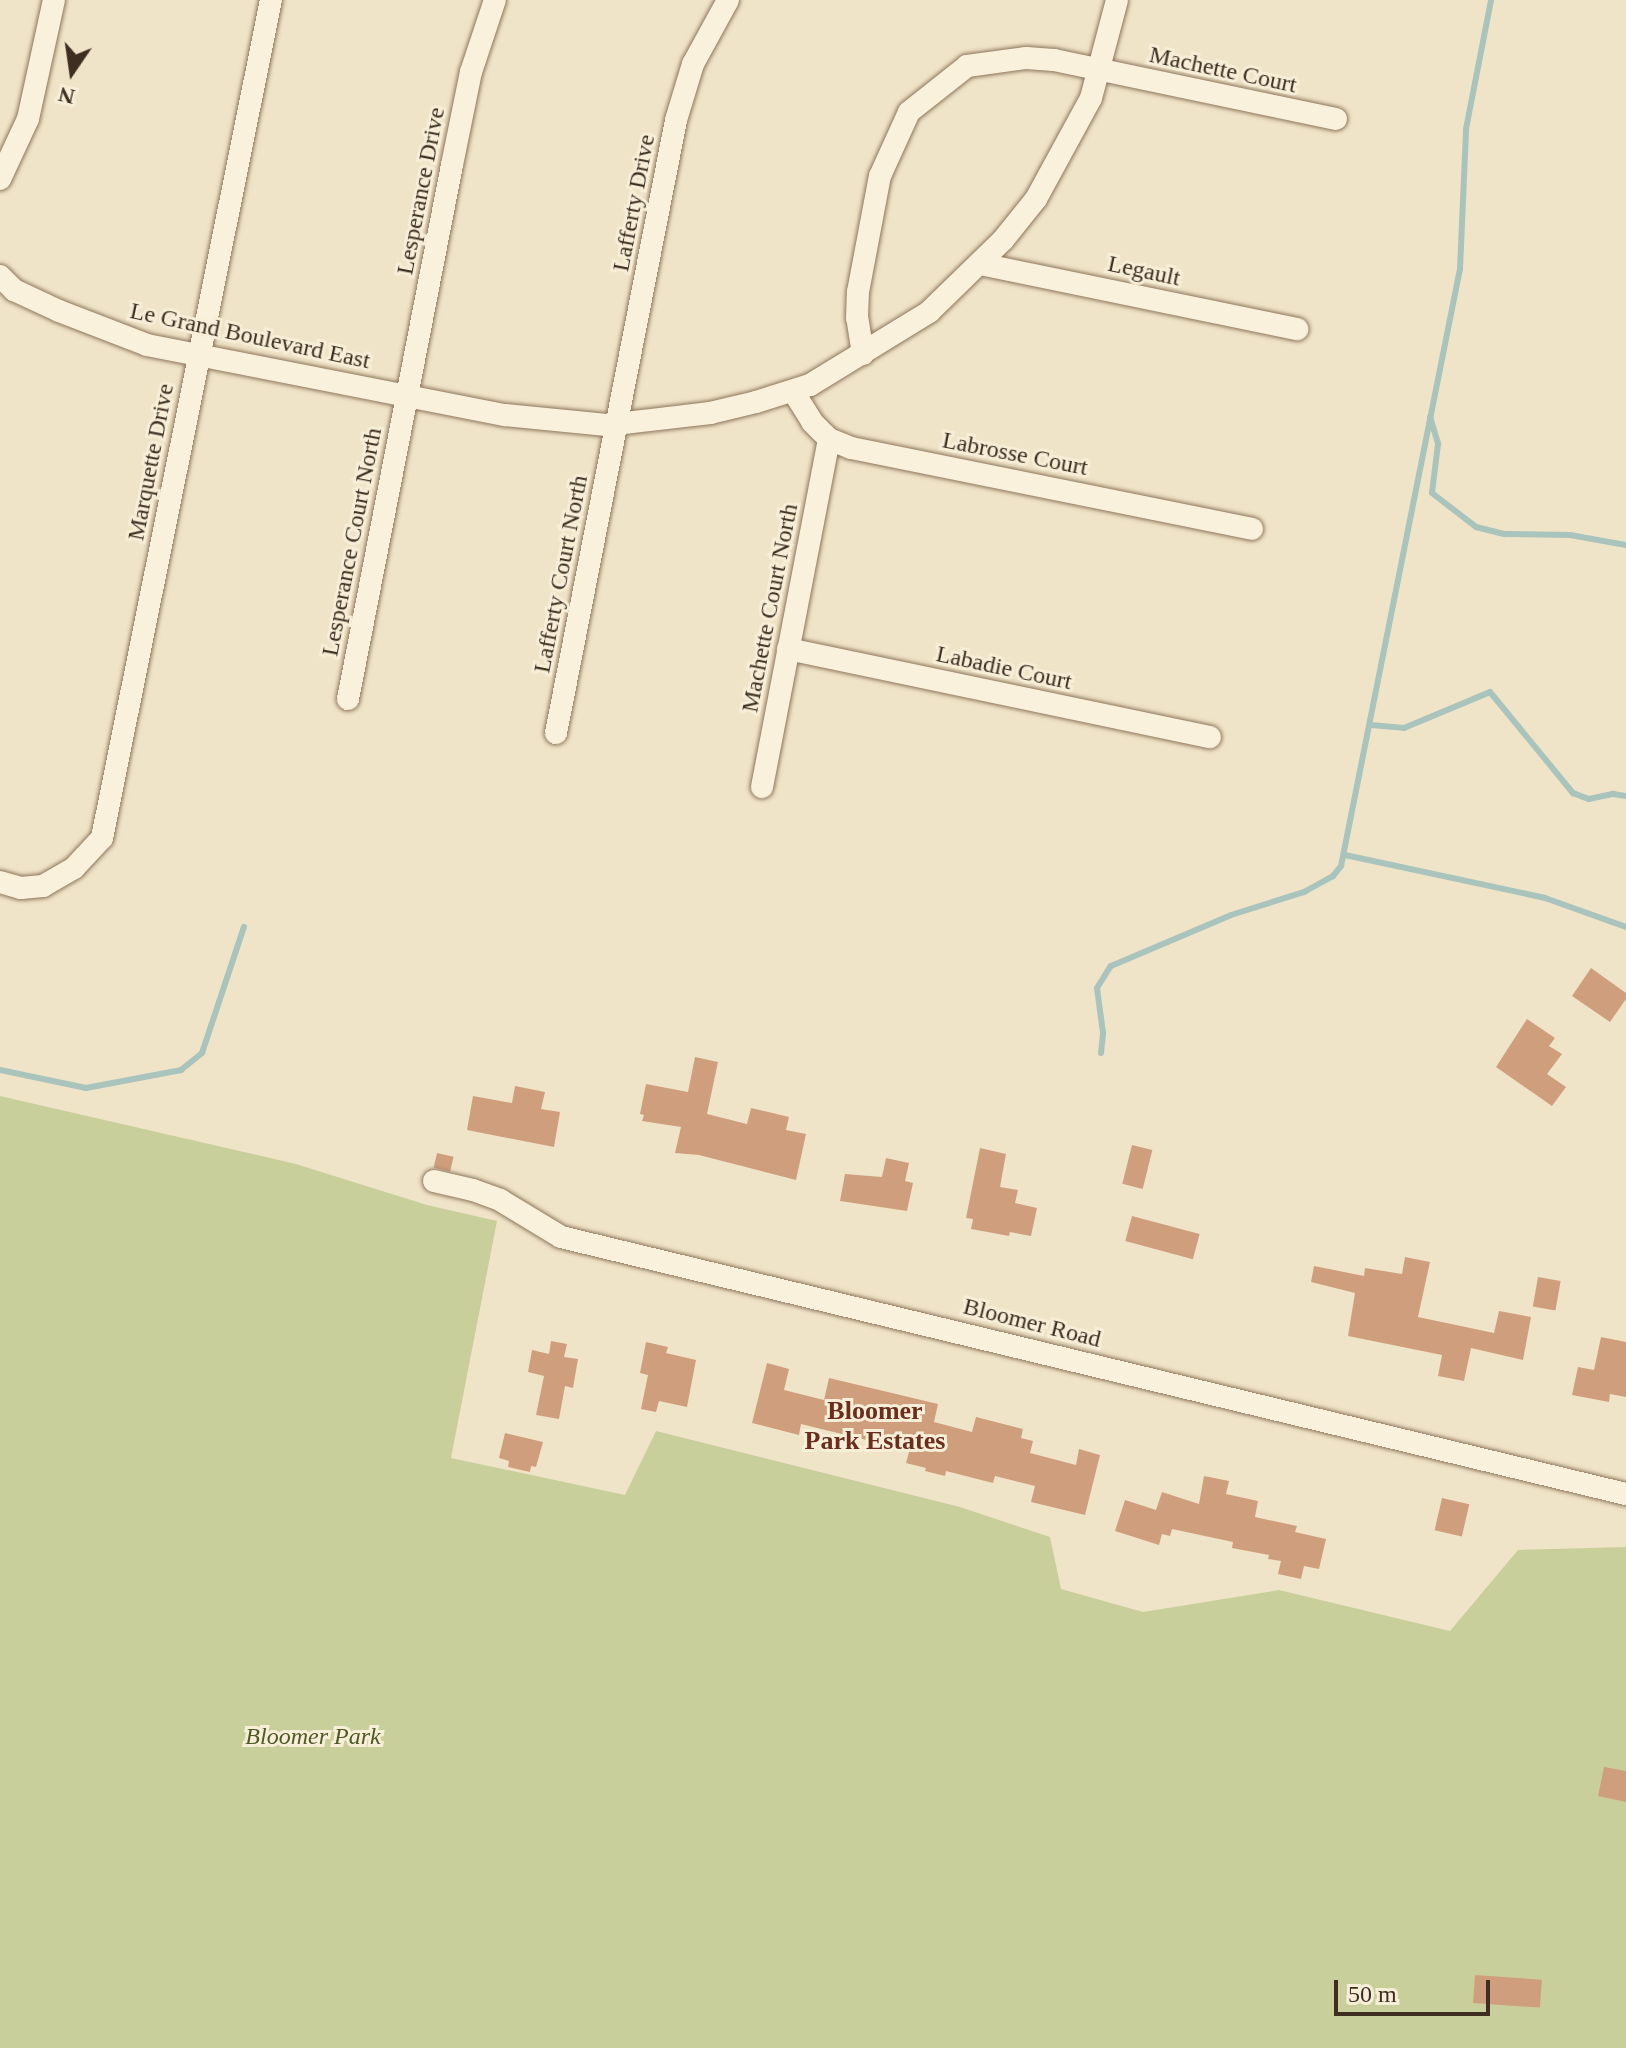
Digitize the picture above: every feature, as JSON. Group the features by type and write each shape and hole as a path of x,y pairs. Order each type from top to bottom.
{"street":[{"path":"0,179 28,119 54,0"},
{"name":"Marquette Drive","path":"10,885 43,886 78,864 102,838 271,0"},
{"name":"Lesperance Drive","path":"407,395 471,72 495,0"},
{"name":"Lafferty Drive","path":"618,424 676,120 693,64 728,0"},
{"name":"Le Grand Boulevard East","path":"5,291 111,333 198,354 505,415 562,423 618,424 710,413 810,385 929,312 980,264 1036,199 1091,98 1117,0"},
{"name":"Machette Court","path":"863,354 857,318 858,292 880,176 909,112 967,66 1026,58 1336,119"},
{"name":"Legault","path":"980,264 1297,329"},
{"path":"793,391 812,422 829,439"},
{"name":"Lesperance Court North","path":"348,699 407,395"},
{"name":"Lafferty Court North","path":"556,733 618,424"},
{"name":"Labrosse Court","path":"829,439 883,456 1252,529"},
{"name":"Machette Court North","path":"762,787 829,439"},
{"name":"Labadie Court","path":"788,649 1210,737"},
{"name":"Bloomer Road","path":"434,1181 500,1200 561,1237 1626,1494"}],"green space":[{"name":"Bloomer Park","path":"0,1096 296,1164 427,1205 497,1221 451,1458 625,1495 656,1431 960,1507 1050,1537 1061,1589 1143,1612 1279,1590 1450,1631 1518,1550 1626,1547 1626,2048 0,2048"}],"building":[{"path":"1591,968 1626,993 1626,999 1610,1022 1572,996"},
{"path":"1527,1019 1555,1038 1549,1046 1562,1054 1547,1074 1566,1087 1552,1106 1496,1067"},
{"path":"695,1057 718,1062 707,1114 747,1124 751,1108 789,1117 786,1130 806,1134 796,1180 699,1155 675,1153 681,1127 642,1121 644,1115 640,1114 646,1084 688,1092"},
{"path":"515,1086 545,1092 541,1109 560,1112 554,1147 467,1130 473,1096 512,1103"},
{"path":"1132,1145 1152,1150 1143,1189 1122,1184"},
{"path":"980,1148 1006,1154 1000,1187 1018,1190 1015,1203 1037,1208 1031,1236 1010,1232 1009,1236 971,1229 973,1219 966,1218"},
{"path":"437,1153 454,1157 450,1171 434,1168"},
{"path":"886,1158 909,1163 905,1181 913,1183 907,1211 840,1201 845,1174 882,1177"},
{"path":"1132,1216 1200,1234 1193,1259 1125,1241"},
{"path":"1405,1257 1430,1262 1418,1317 1494,1333 1499,1311 1531,1317 1523,1360 1471,1348 1464,1381 1438,1376 1442,1355 1348,1336 1355,1293 1311,1282 1314,1266 1364,1276 1365,1268 1402,1274"},
{"path":"1538,1277 1561,1281 1555,1311 1533,1307"},
{"path":"1601,1337 1626,1342 1626,1397 1610,1394 1609,1402 1572,1395 1578,1367 1594,1370"},
{"path":"551,1341 567,1344 564,1357 578,1359 573,1388 565,1386 559,1419 536,1415 544,1376 528,1372 532,1350 549,1354"},
{"path":"646,1342 668,1347 666,1353 696,1360 687,1407 659,1401 656,1412 641,1409 648,1375 640,1373"},
{"path":"767,1363 789,1369 784,1390 824,1400 829,1378 938,1404 934,1422 972,1432 976,1417 1023,1429 1021,1438 1033,1441 1030,1453 1076,1465 1079,1449 1100,1455 1085,1515 1031,1502 1035,1486 995,1476 993,1483 946,1471 945,1476 925,1471 926,1468 906,1463 909,1452 899,1448 801,1424 799,1435 752,1423"},
{"path":"505,1433 543,1442 536,1467 531,1466 530,1472 508,1467 509,1461 499,1458"},
{"path":"1204,1476 1229,1481 1226,1494 1258,1501 1255,1517 1297,1526 1295,1532 1326,1539 1319,1569 1304,1566 1301,1579 1278,1574 1281,1561 1268,1559 1269,1555 1232,1548 1233,1542 1172,1529 1170,1536 1162,1534 1159,1545 1115,1531 1125,1500 1156,1510 1162,1492 1199,1504"},
{"path":"1442,1498 1469,1504 1462,1536 1435,1530"},
{"path":"1604,1767 1626,1771 1626,1802 1598,1796"},
{"path":"1475,1975 1542,1980 1540,2008 1473,2003"}],"waterway":[{"path":"1101,1053 1103,1033 1097,988 1111,966 1231,915 1304,892 1333,876 1341,866 1460,269 1466,129 1491,0"},
{"path":"1430,417 1438,444 1432,493 1476,527 1505,534 1570,535 1626,545"},
{"path":"1371,725 1404,728 1490,692 1573,793 1589,799 1613,794 1626,796"},
{"path":"1345,855 1545,898 1626,927"},
{"path":"0,1070 86,1088 181,1070 202,1053 244,927"}],"district":[{"name":"Bloomer Park Estates","path":"875,1426"}]}
